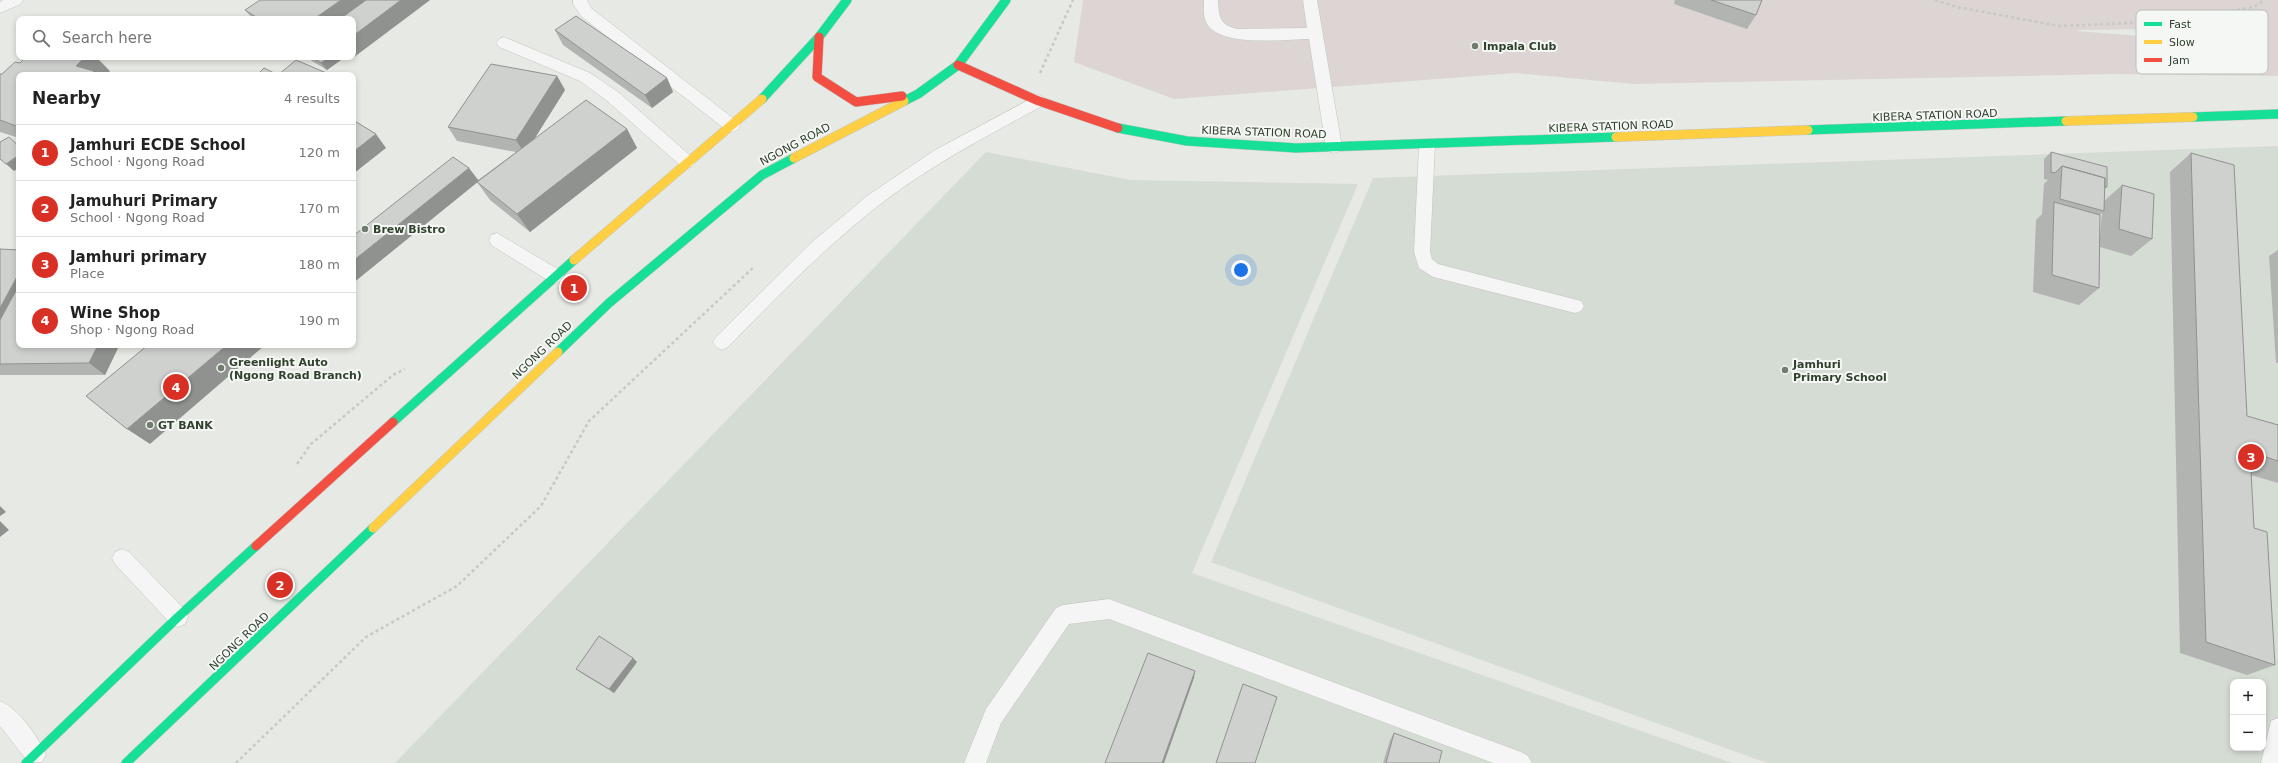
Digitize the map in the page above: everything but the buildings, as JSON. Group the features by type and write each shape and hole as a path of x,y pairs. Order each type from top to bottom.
{"main road":[{"path":"30,759 178,617 555,276 687,162 756,106 819,37 847,0"},
{"name":"NGONG ROAD","path":"126,763 610,303 762,175 918,94 958,65 1005,0"},
{"path":"819,37 817,77 856,102 918,94"},
{"name":"KIBERA STATION ROAD","path":"958,65 1031,99 1115,128 1172,139 1296,148 1427,145 2278,114"}],"lane":[{"path":"0,8 16,0"},
{"path":"580,0 580,4 586,12 732,126"},
{"path":"1211,0 1212,19 1223,31 1238,34 1314,33"},
{"path":"1310,0 1314,33 1334,147"},
{"path":"504,43 585,77 612,96 687,162"},
{"path":"722,342 851,217 930,160 1031,99"},
{"path":"1427,145 1422,252 1425,263 1433,270 1575,306"},
{"path":"497,240 555,276"},
{"path":"122,558 178,617"},
{"path":"975,763 993,716 1063,615 1109,609 1521,763"},
{"path":"0,711 20,733 30,759"},
{"path":"2272,763 2278,728"}],"path":[{"path":"1031,99 1040,72 1073,0"},
{"path":"1934,0 1957,7 2059,26 2136,23"},
{"path":"2234,10 2254,7 2264,0"},
{"path":"236,763 366,637 457,586 541,506 589,421 758,264"}],"shaded area":[{"name":"Impala Club","path":"1083,0 2278,0 2278,76 2112,74 1633,84 1516,73 1174,99 1074,62"},
{"name":"Jamhuri Primary School","path":"2278,146 2278,763 1767,763 1211,562 1373,178"},
{"path":"986,152 1130,180 1358,184 1192,573 1732,763 395,763"}],"traffic: fast":[{"path":"762,99 819,37 847,0"},
{"path":"904,101 918,94 958,65 1006,0"},
{"path":"2193,117 2278,114"},
{"path":"1808,130 2066,121"},
{"path":"1118,128 1187,141 1296,148 1616,137"},
{"path":"558,352 609,303 762,175 794,158"},
{"path":"393,422 574,260"},
{"path":"126,763 373,528"},
{"path":"26,763 178,617 256,546"}],"traffic: slow":[{"path":"574,260 762,99"},
{"path":"794,158 904,101"},
{"path":"2066,121 2193,117"},
{"path":"1616,137 1808,130"},
{"path":"373,528 558,352"}],"traffic: jam":[{"path":"819,37 817,77 856,102 902,96"},
{"path":"958,65 1036,100 1118,128"},
{"path":"256,546 393,422"}],"place":[{"name":"Impala Club","path":"1475,46"},
{"name":"Brew Bistro","path":"365,229"},
{"name":"Jamhuri ECDE School","path":"574,288"},
{"name":"Greenlight Auto (Ngong Road Branch)","path":"221,368"},
{"name":"Jamhuri Primary School","path":"1785,370"},
{"name":"Wine Shop","path":"176,387"},
{"name":"GT BANK","path":"150,425"},
{"name":"Jamhuri primary","path":"2251,457"},
{"name":"Jamuhuri Primary","path":"280,585"}]}
